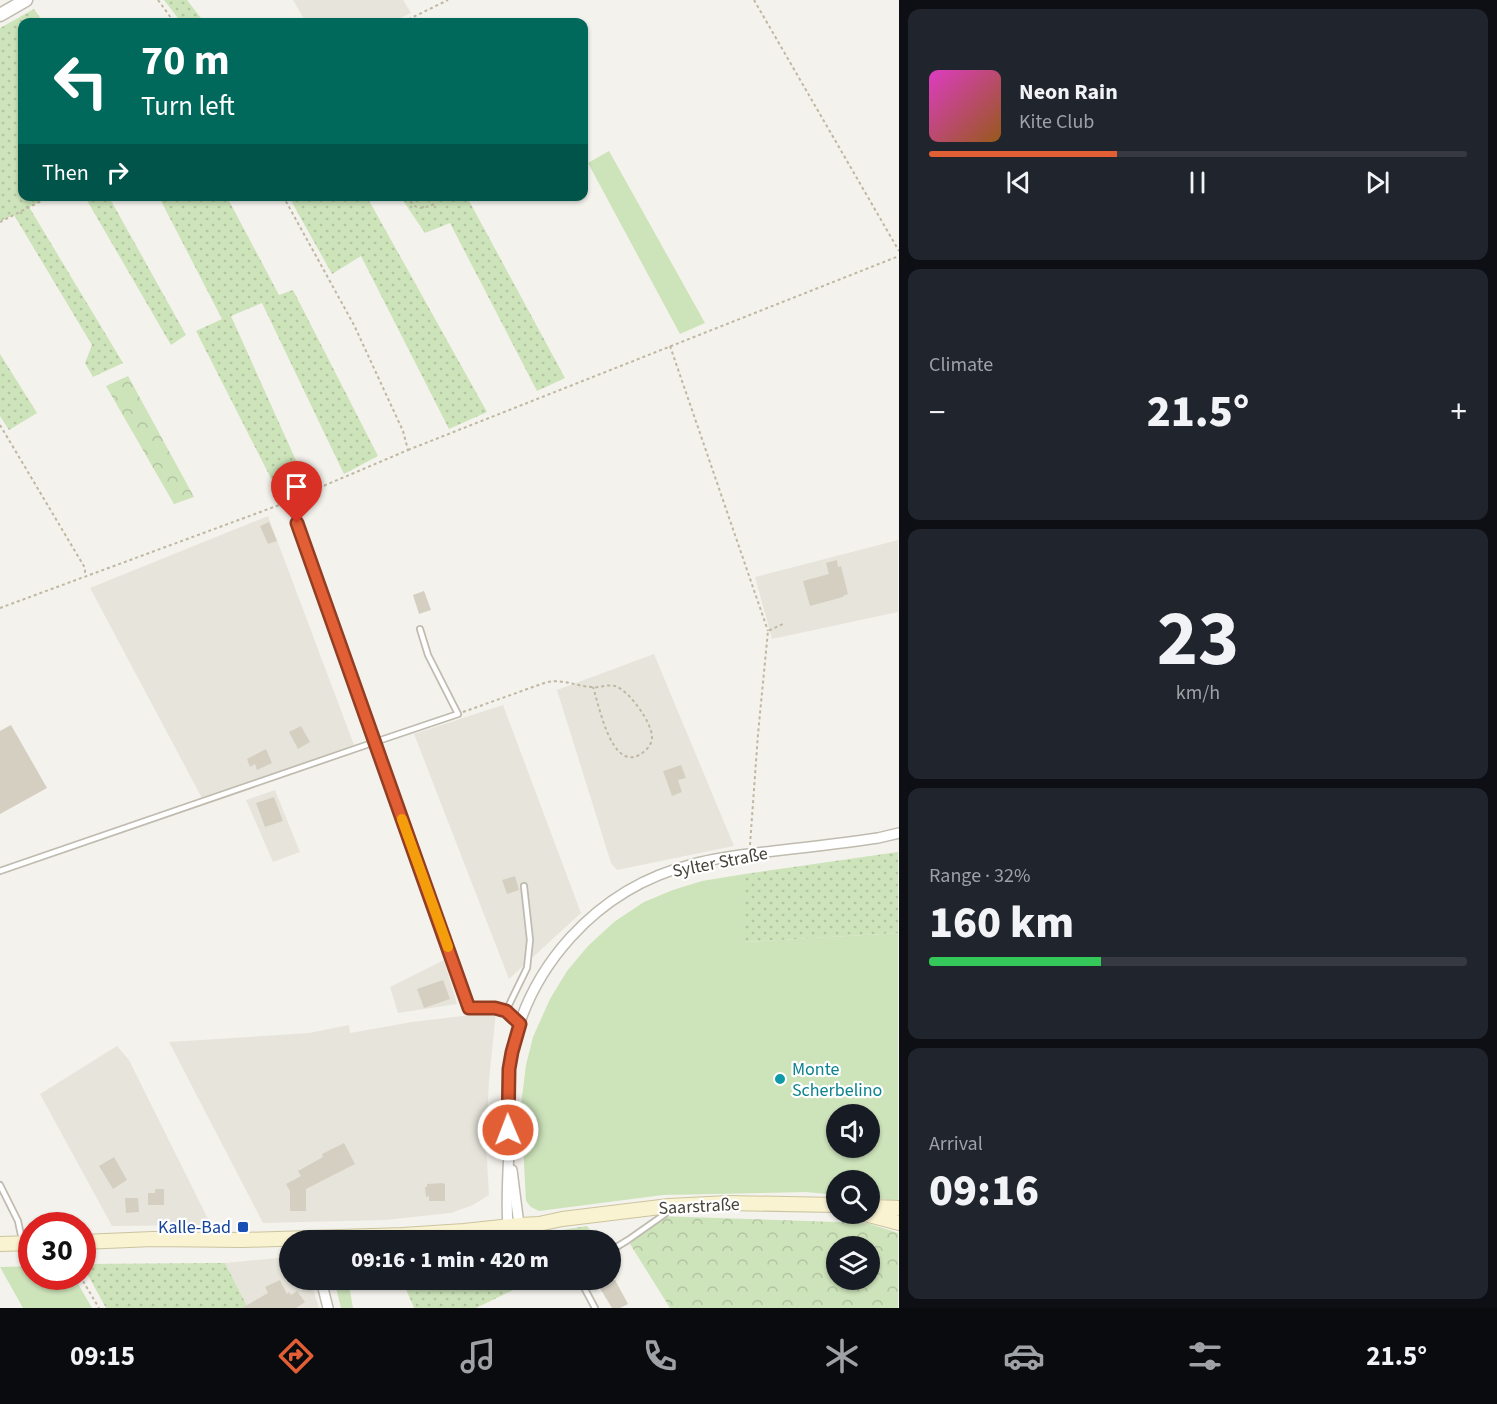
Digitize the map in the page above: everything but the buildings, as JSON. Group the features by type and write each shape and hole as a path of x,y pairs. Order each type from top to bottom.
{"main road":[{"name":"Saarstraße","path":"472,1230 669,1206 728,1203 826,1205"},
{"path":"880,1207 898,1208"},
{"path":"880,1218 898,1223"},
{"name":"Saarstraße","path":"96,1241 153,1239 279,1240"},
{"path":"0,1244 18,1243"}],"street":[{"path":"0,15 26,0"},
{"name":"Sylter Straße","path":"514,1225 508,1087 512,1052 532,995 546,969 578,929 611,900 632,887 663,873 693,864 750,854 878,838 898,833"},
{"path":"324,1290 328,1308"}],"lane":[{"path":"289,501 469,1008 495,1008 506,1011 520,1024"},
{"path":"0,872 458,714 428,655 420,629"},
{"path":"506,1011 527,968 530,940 524,886"},
{"path":"0,1185 18,1221"},
{"path":"621,1244 665,1214 669,1206"},
{"path":"585,1290 595,1308"}],"path":[{"path":"158,0 171,18"},
{"path":"411,18 448,0"},
{"path":"754,0 898,251"},
{"path":"0,222 41,201"},
{"path":"286,201 354,325 403,431 408,450"},
{"path":"410,201 415,207 423,208 437,202"},
{"path":"0,608 289,501 408,450 898,256"},
{"path":"670,346 768,631 750,854"},
{"path":"0,425 85,568 85,576"},
{"path":"768,631 783,624"},
{"path":"458,714 547,682 559,680 593,687 616,686 630,696 649,725 652,739 649,748 633,757 623,756 616,749 609,737 593,687"},
{"path":"88,1290 99,1308"}],"shaded area":[{"path":"293,0 403,0 411,13 400,18 304,18"},
{"path":"268,516 354,745 203,800 90,588"},
{"path":"898,540 898,612 772,639 755,577"},
{"path":"654,654 734,846 617,870 611,863 557,690"},
{"path":"503,705 581,913 509,979 414,734"},
{"path":"275,790 300,852 273,862 246,800"},
{"path":"444,960 457,1004 398,1013 390,987"},
{"path":"496,1012 486,1141 489,1195 473,1205 451,1213 385,1220 263,1223 169,1042 309,1033 349,1025 350,1033 412,1022"},
{"path":"117,1046 129,1060 211,1225 112,1226 40,1094"},
{"path":"279,1258 279,1290 313,1290 319,1308 248,1308 225,1263"}],"green space":[{"path":"164,0 187,0 201,18 178,18"},
{"path":"34,9 40,18 18,18 18,201 41,201 29,207 123,363 93,377 85,363 92,345 14,215 0,221 0,28"},
{"path":"609,151 705,323 680,334 588,163"},
{"path":"87,201 111,201 186,335 171,345"},
{"path":"161,201 229,201 279,295 293,290 378,456 344,474 262,303 231,316 307,485 281,498 196,331 222,319"},
{"path":"291,201 369,201 487,412 449,429 361,256 332,274"},
{"path":"404,201 469,201 565,378 537,391 450,223 425,233"},
{"path":"0,354 37,413 9,430 0,416"},
{"path":"128,376 194,497 174,504 106,386"},
{"path":"898,852 898,933 744,942 745,874"},
{"path":"745,874 745,942 898,933 898,1201 880,1199 880,1170 826,1170 826,1194 806,1192 663,1195 539,1211 526,1201 521,1105 526,1065 533,1037 550,999 567,971 588,946 614,922 644,902 702,881"},
{"path":"657,1216 870,1224 898,1233 898,1308 670,1308 630,1244"},
{"path":"587,1226 590,1230 562,1230"},
{"path":"225,1263 248,1308 106,1308 96,1290 96,1264"},
{"path":"18,1266 18,1290 82,1290 92,1308 23,1308 0,1267"},
{"path":"336,1290 350,1290 353,1308 341,1308"},
{"path":"406,1290 513,1290 476,1308 414,1308"}],"slow traffic":[{"path":"402,819 448,947"}],"place":[{"name":"Monte Scherbelino","path":"780,1079"},
{"name":"Kalle-Bad","path":"243,1227"}],"route":[{"path":"297,523 469,1008 495,1008 506,1011 520,1024 509,1069 508,1130"}]}
